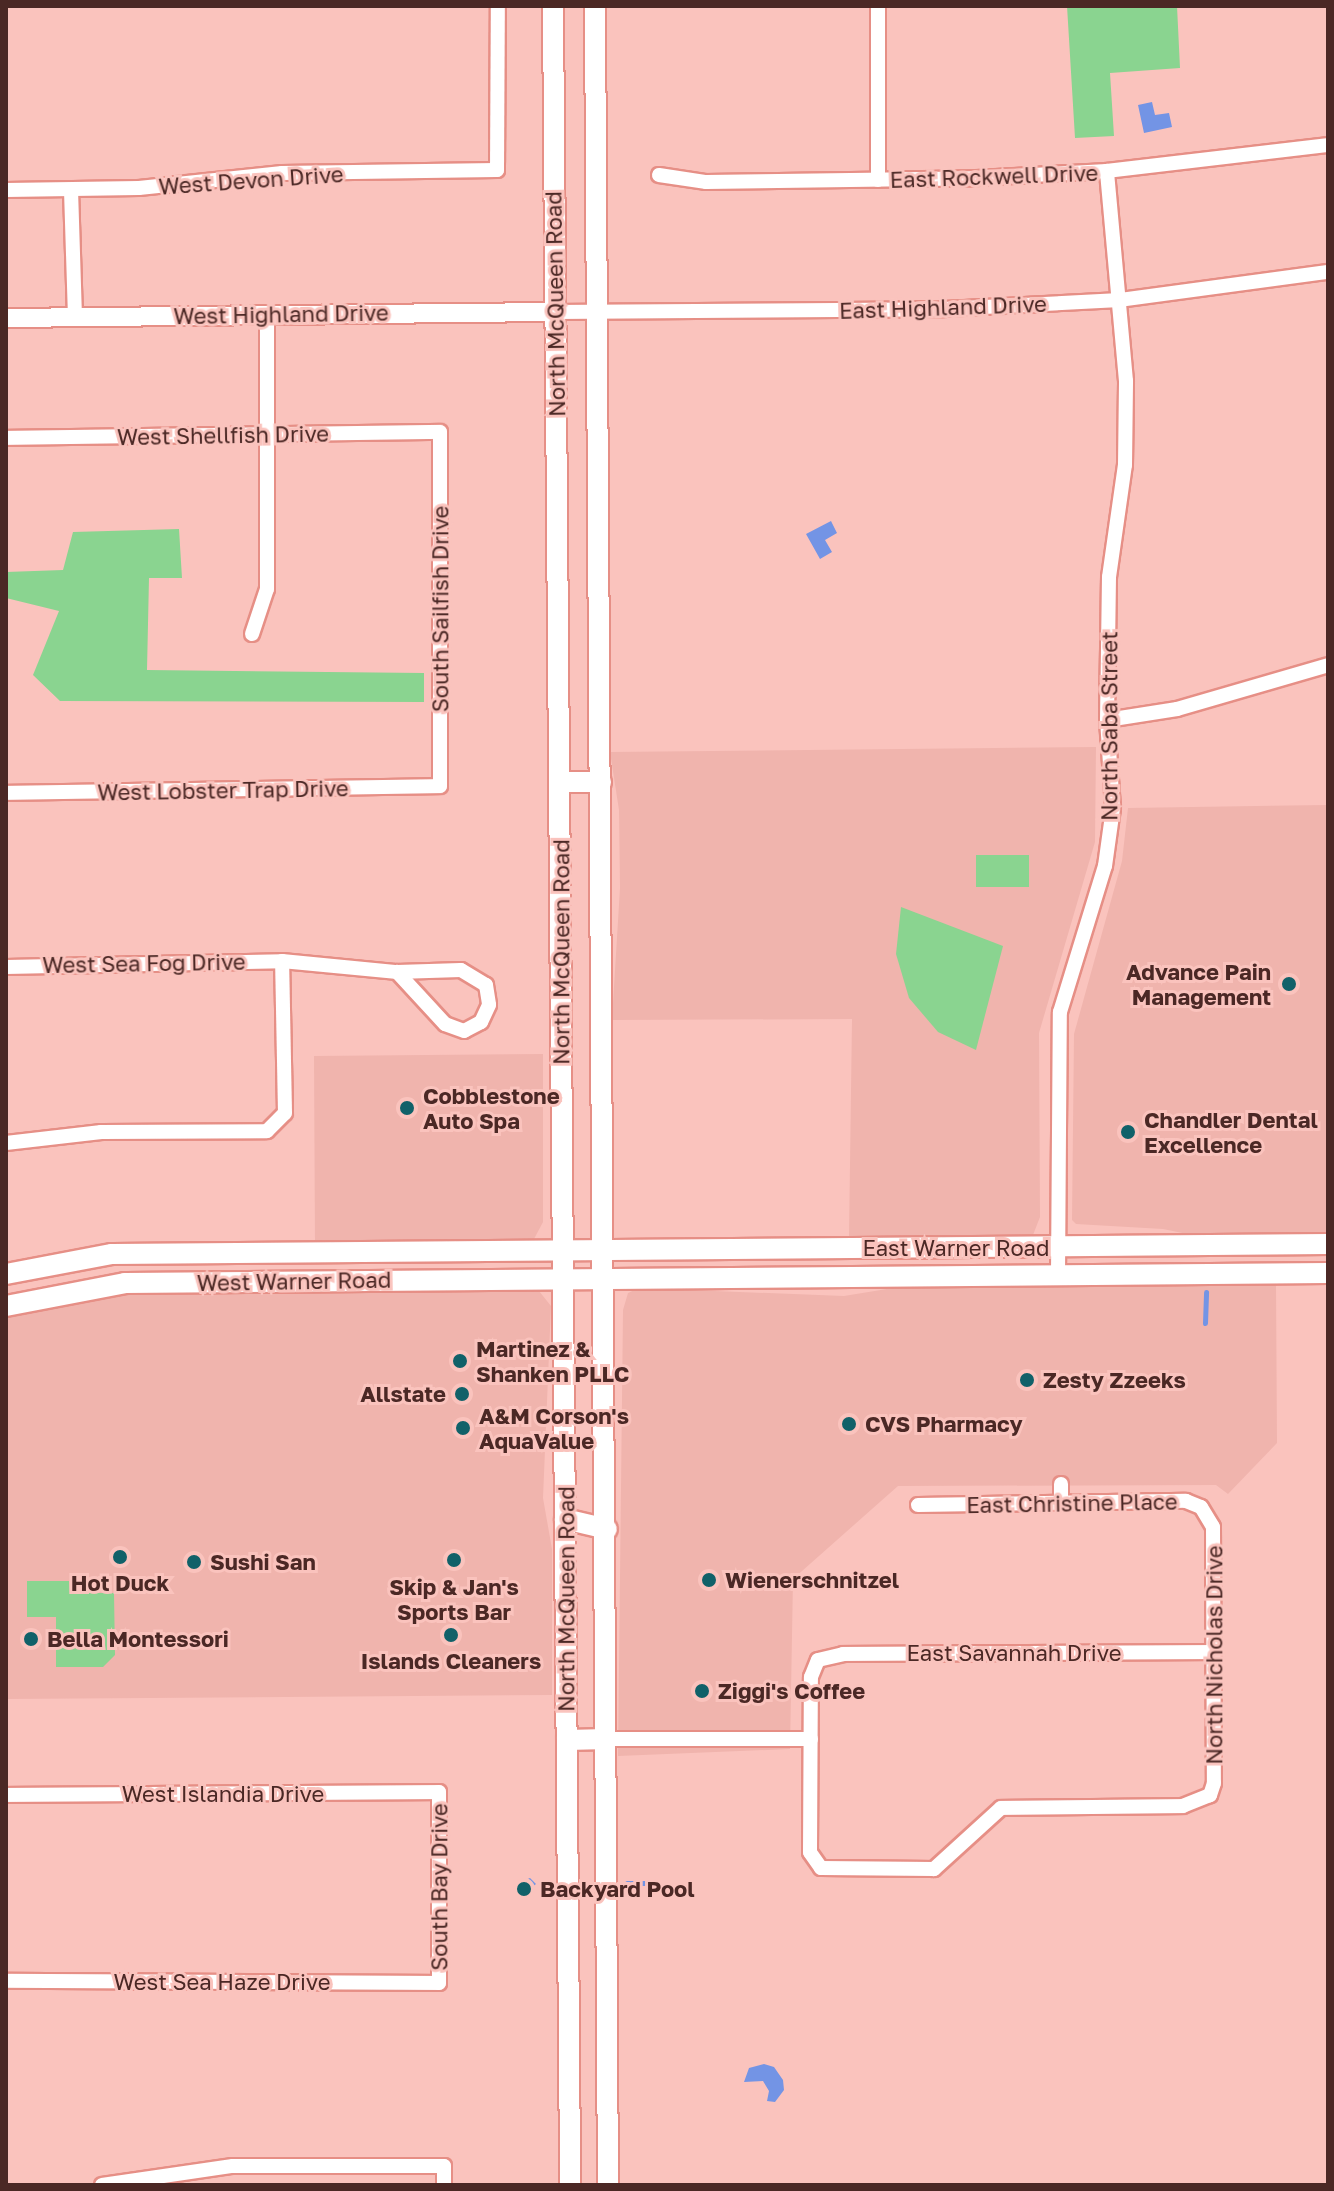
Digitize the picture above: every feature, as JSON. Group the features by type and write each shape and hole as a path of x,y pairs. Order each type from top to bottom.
{"main road":[{"name":"North McQueen Road","path":"553,6 560,782 574,1250 584,1277 607,1529 608,2185"},
{"name":"North McQueen Road","path":"570,2185 565,1519 584,1277 605,1250 595,6"},
{"path":"560,782 601,782"},
{"name":"East Warner Road","path":"574,1250 1328,1244"},
{"name":"West Warner Road","path":"6,1274 72,1260 137,1254 574,1250"},
{"path":"137,1254 139,1283"},
{"name":"East Warner Road","path":"584,1277 1328,1273"},
{"name":"West Warner Road","path":"6,1306 49,1294 139,1283 584,1277"},
{"path":"565,1519 607,1529"},
{"path":"567,1740 607,1739"}],"street":[{"name":"West Devon Drive","path":"6,190 71,190 282,173 497,170 498,6"},
{"path":"878,6 878,180"},
{"name":"East Rockwell Drive","path":"659,175 706,182 878,180 1107,171 1328,145"},
{"name":"North Saba Street","path":"1058,1275 1060,1012 1105,866 1113,808 1107,720 1109,577 1126,445 1120,300 1107,171"},
{"path":"71,190 75,318"},
{"name":"East Highland Drive","path":"555,312 944,309 1120,300 1328,272"},
{"name":"West Highland Drive","path":"6,318 555,312"},
{"path":"252,634 267,589 267,314"},
{"name":"West Shellfish Drive","path":"6,438 440,432"},
{"name":"South Sailfish Drive","path":"440,432 440,786"},
{"path":"1107,720 1177,709 1328,665"},
{"name":"West Lobster Trap Drive","path":"6,793 440,786"},
{"path":"6,1143 101,1132 267,1131 276,1125 286,1102 282,961"},
{"name":"West Sea Fog Drive","path":"6,967 282,961 397,972 461,970 476,976 486,985 489,1005 481,1022 464,1031 445,1024 397,972"},
{"path":"1061,1484 1061,1503"},
{"name":"East Christine Place","path":"918,1505 1186,1501 1201,1507 1213,1527"},
{"name":"North Nicholas Drive","path":"811,1739 810,1852 812,1861 832,1870 934,1869 1001,1808 1183,1806 1210,1795 1214,1783 1213,1527"},
{"name":"East Savannah Drive","path":"811,1739 811,1677 818,1660 843,1654 1212,1652"},
{"path":"607,1739 811,1739"},
{"name":"West Islandia Drive","path":"6,1795 439,1792"},
{"name":"South Bay Drive","path":"439,1792 439,1983"},
{"name":"West Sea Haze Drive","path":"6,1981 439,1983"},
{"path":"102,2185 233,2166 444,2166 444,2185"}],"shaded area":[{"path":"1096,747 1095,842 1039,1033 1040,1217 1033,1235 849,1237 852,1019 612,1020 620,888 619,810 610,752"},
{"path":"1328,805 1328,1237 1202,1237 1163,1229 1076,1224 1072,1220 1074,1034 1122,861 1128,808"},
{"path":"543,1054 543,1222 534,1239 315,1243 314,1056"},
{"path":"1276,1284 1277,1443 1228,1494 1216,1485 898,1486 793,1579 790,1749 618,1756 623,1310 628,1293 639,1288 844,1296 899,1287"},
{"path":"539,1291 551,1306 543,1498 552,1549 552,1695 6,1699 6,1314 105,1295"}],"green space":[{"path":"1067,6 1177,6 1180,68 1110,73 1114,136 1075,138"},
{"path":"179,529 182,578 149,578 147,670 424,673 424,702 60,701 33,675 59,611 6,598 6,572 63,570 73,532"},
{"path":"976,855 1029,855 1029,887 976,887"},
{"path":"901,907 1003,946 976,1050 938,1032 909,998 896,954"},
{"path":"27,1581 69,1581 70,1593 114,1593 115,1655 103,1667 56,1667 56,1617 27,1617"}],"water":[{"path":"1152,102 1155,115 1169,113 1172,127 1144,133 1138,105"},
{"path":"831,521 837,533 825,540 832,552 820,559 806,534"},
{"name":"Backyard Pool","path":"530,1878 536,1884 519,1897 516,1884"},
{"path":"764,2064 774,2067 783,2080 784,2090 775,2102 767,2101 769,2091 763,2081 744,2082 749,2068"}],"waterway":[{"path":"1205,1323 1206,1292"},
{"path":"627,1883 656,1883"}],"place":[{"name":"Advance Pain Management","path":"1289,984"},
{"name":"Cobblestone Auto Spa","path":"407,1108"},
{"name":"Chandler Dental Excellence","path":"1128,1132"},
{"name":"Martinez & Shanken PLLC","path":"460,1361"},
{"name":"Zesty Zzeeks","path":"1027,1380"},
{"name":"Allstate","path":"462,1394"},
{"name":"CVS Pharmacy","path":"849,1424"},
{"name":"A&M Corson's AquaValue","path":"463,1428"},
{"name":"Hot Duck","path":"120,1557"},
{"name":"Skip & Jan's Sports Bar","path":"454,1560"},
{"name":"Sushi San","path":"194,1562"},
{"name":"Wienerschnitzel","path":"709,1580"},
{"name":"Islands Cleaners","path":"451,1635"},
{"name":"Bella Montessori","path":"31,1639"},
{"name":"Ziggi's Coffee","path":"702,1691"},
{"name":"Backyard Pool","path":"524,1889"}]}
